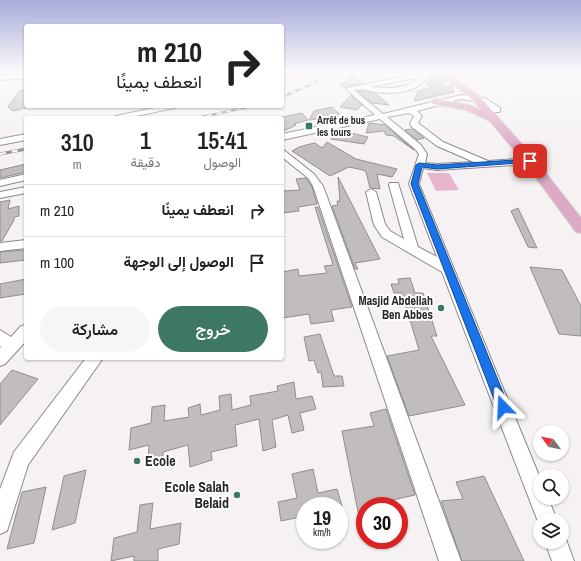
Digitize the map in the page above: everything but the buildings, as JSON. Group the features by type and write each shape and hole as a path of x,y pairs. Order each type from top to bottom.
{"main road":[{"path":"436,102 445,97"},
{"path":"479,97 547,165"},
{"path":"436,102 496,115 581,228"}],"street":[{"path":"358,97 418,147 422,154 414,184 544,513"},
{"path":"284,137 411,110 436,102 468,101 472,97"},
{"path":"126,116 164,108"},
{"path":"411,110 418,116 414,124 440,144 486,164"},
{"path":"0,142 24,137"},
{"path":"284,155 312,176 318,186 446,559"},
{"path":"419,165 437,167 530,161"},
{"path":"0,183 24,178"},
{"path":"394,185 413,249"},
{"path":"0,195 24,190"},
{"path":"371,192 382,230 386,234 448,268"},
{"path":"0,247 24,244"},
{"path":"0,359 6,347 24,333"},
{"path":"0,337 6,347"},
{"path":"0,524 21,459 94,360"},
{"path":"559,549 563,561"}],"shaded area":[{"path":"427,173 449,173 459,190 436,191"}],"railway":[{"path":"206,116 244,108"},
{"path":"0,154 24,149"}],"place":[{"name":"Arrêt de bus les tours","path":"309,126"},
{"name":"Masjid Abdellah Ben Abbes","path":"441,308"},
{"name":"Ecole","path":"137,461"},
{"name":"Ecole Salah Belaid","path":"237,495"}],"route":[{"path":"503,407 414,184 419,165 437,167 530,161"}]}
